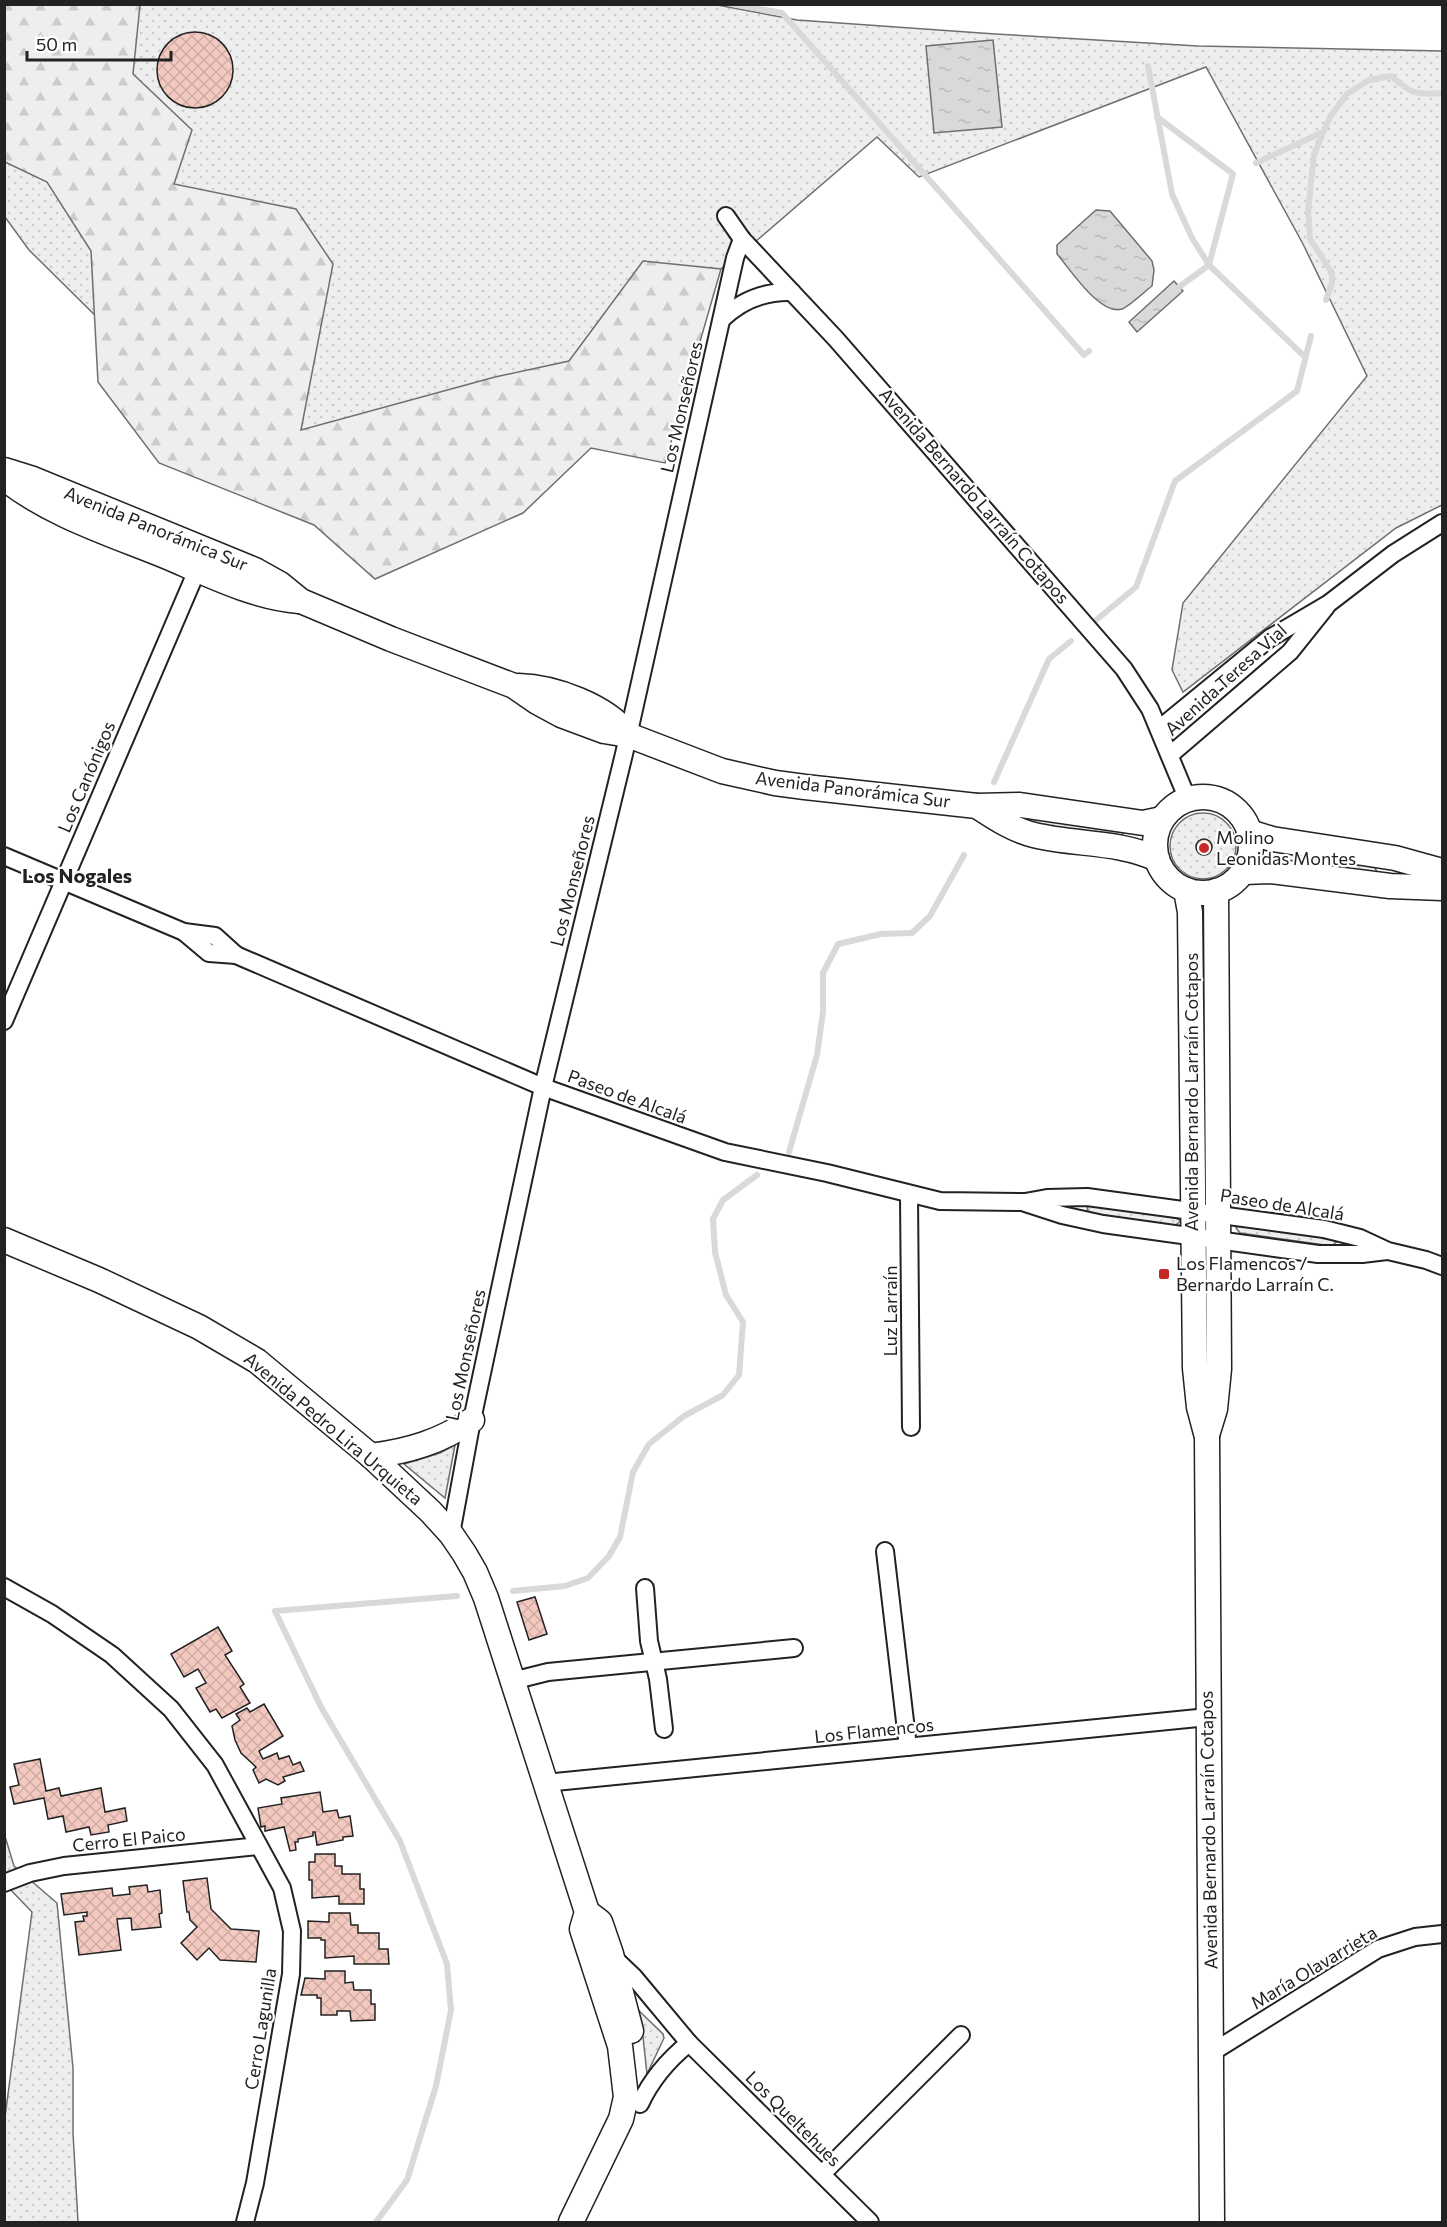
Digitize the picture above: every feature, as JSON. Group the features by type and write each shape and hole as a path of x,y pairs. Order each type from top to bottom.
{"street":[{"name":"Avenida Bernardo Larraín Cotapos","path":"726,216 742,239 844,348 1124,669 1141,694 1159,729 1188,800"},
{"name":"Los Monseñores","path":"451,1534 472,1420 543,1087 628,735 735,258 742,239"},
{"path":"722,319 751,298 777,292 792,292"},
{"name":"Avenida Panorámica Sur","path":"4,470 33,479 202,559"},
{"name":"Avenida Panorámica Sur","path":"4,478 46,506 202,559 268,576 301,601 391,639 514,686 561,715 604,731 628,735 699,763 765,781 976,806 1020,805 1143,822 1162,819"},
{"name":"Avenida Teresa Vial","path":"1159,729 1270,638 1328,604 1393,554 1443,524"},
{"name":"Los Canónigos","path":"4,1021 202,559"},
{"name":"Avenida Teresa Vial","path":"1170,755 1290,652 1328,604"},
{"path":"1207,797 1225,802 1240,815 1249,832 1251,852 1243,872 1231,884 1216,891 1186,890 1168,878 1157,858 1155,838 1162,819 1173,807 1188,800 1207,797"},
{"name":"Avenida Panorámica Sur","path":"976,806 1002,822 1033,835 1138,852 1157,858"},
{"path":"1249,832 1272,839 1395,858 1443,871"},
{"name":"Paseo de Alcalá","path":"4,856 184,932 209,953 236,955 543,1087 725,1152 827,1173 940,1201 1025,1202 1047,1198 1087,1197 1342,1233 1388,1251 1443,1266"},
{"path":"1243,872 1271,871 1390,886 1443,888"},
{"name":"Avenida Bernardo Larraín Cotapos","path":"1186,890 1190,912 1192,1237 1196,1378 1207,1437 1212,2223"},
{"name":"Avenida Bernardo Larraín Cotapos","path":"1207,1437 1218,1389 1216,891"},
{"path":"1191,1071 1217,1071"},
{"name":"Luz Larraín","path":"909,1195 911,1427"},
{"name":"Paseo de Alcalá","path":"1025,1202 1082,1220 1192,1237 1318,1254 1362,1254 1388,1251"},
{"name":"Avenida Pedro Lira Urquieta","path":"4,1240 99,1280 199,1327 236,1348 276,1376 415,1496 451,1534 475,1572 587,1912 600,1922 611,1954 636,2047 640,2076 640,2104 614,2171 589,2223"},
{"path":"371,1456 408,1450 442,1439 472,1420"},
{"path":"885,1551 908,1747"},
{"name":"Cerro Lagunilla","path":"4,1587 52,1614 112,1655 171,1709 215,1765 282,1888 292,1931 293,1953 255,2183 245,2223"},
{"path":"645,1588 649,1641 664,1729"},
{"path":"512,1681 548,1672 794,1647"},
{"name":"Los Flamencos","path":"545,1784 1208,1717"},
{"name":"Cerro El Paico","path":"4,1882 30,1873 64,1866 259,1846"},
{"name":"Avenida Pedro Lira Urquieta","path":"571,2223 621,2119 626,2097 625,2071 620,2046 582,1929 587,1912"},
{"name":"María Olavarrieta","path":"1211,2053 1378,1949 1415,1937 1443,1934"},
{"name":"Los Queltehues","path":"611,1954 634,1977 689,2043 870,2223"},
{"path":"822,2174 961,2035"},
{"path":"640,2104 647,2088 672,2057 689,2043"}],"green space":[{"path":"5,4 140,5 133,74 192,130 174,184 296,209 333,264 301,430 495,377 569,361 643,261 721,269 665,463 591,448 523,513 375,579 314,525 159,463 98,382 91,251 47,182 5,162"},
{"path":"712,4 797,20 995,34 1198,46 1442,51 1442,505 1396,528 1183,692 1172,670 1183,603 1367,376 1303,244 1206,67 919,177 877,137 755,242 461,476 188,407 29,250 5,217 4,5"},
{"path":"1197,813 1209,813 1227,822 1234,833 1236,846 1234,859 1227,870 1216,877 1197,879 1184,874 1175,865 1170,852 1170,840 1175,827 1184,818"},
{"path":"1046,817 1119,828 1123,833 1121,840 1050,832 1022,820"},
{"path":"1289,853 1374,866 1377,872 1373,876 1286,863 1284,857"},
{"path":"1203,927 1206,932 1209,1341 1206,1342 1201,932"},
{"path":"1090,1205 1176,1218 1181,1221 1174,1226 1089,1213 1087,1208"},
{"path":"1239,1226 1334,1238 1336,1242 1332,1246 1240,1233 1236,1228"},
{"path":"455,1445 445,1498 404,1464 440,1453"},
{"path":"4,1833 14,1866 57,1903 73,2068 73,2133 78,2222 5,2222 5,2117 32,1912 5,1884"},
{"path":"632,2004 663,2034 664,2038 647,2074 643,2037"}],"water":[{"path":"993,40 1002,127 934,133 926,46"},
{"path":"1096,210 1110,211 1152,261 1154,270 1152,286 1122,309 1113,309 1095,299 1057,254 1057,245"},
{"path":"1174,281 1183,291 1137,332 1129,322"}],"building":[{"path":"195,32 209,35 222,43 230,56 233,70 230,84 222,97 209,105 195,108 181,105 168,97 160,84 157,70 160,56 168,43 181,35"},
{"name":"Molino Leonidas Montes","path":"1201,839 1207,839 1212,847 1210,853 1201,855 1196,850 1196,844"},
{"path":"535,1597 547,1634 529,1640 517,1602"},
{"path":"218,1627 232,1651 225,1655 244,1684 240,1687 250,1703 222,1718 216,1709 210,1712 196,1688 206,1683 198,1669 184,1677 171,1654"},
{"path":"264,1704 283,1736 259,1751 263,1759 277,1753 279,1759 289,1756 293,1765 300,1762 304,1771 283,1777 285,1781 278,1785 266,1779 259,1783 253,1770 256,1767 241,1753 232,1726 240,1720 236,1714 247,1708 250,1712"},
{"path":"40,1759 46,1791 59,1788 61,1796 101,1788 105,1812 125,1808 127,1821 108,1825 109,1832 91,1835 89,1827 66,1832 63,1816 48,1819 44,1798 14,1804 10,1787 19,1785 14,1764"},
{"path":"320,1792 323,1812 337,1810 339,1818 350,1816 353,1836 317,1845 315,1832 313,1832 313,1836 298,1839 298,1842 295,1842 296,1850 290,1851 284,1827 265,1831 265,1826 261,1827 258,1808 282,1804 281,1798"},
{"path":"315,1854 335,1854 335,1866 342,1866 342,1874 360,1874 360,1889 364,1889 364,1904 339,1904 339,1896 312,1898 309,1862 315,1862"},
{"path":"207,1878 211,1909 231,1929 259,1931 256,1962 220,1960 209,1948 197,1960 181,1943 197,1927 190,1920 189,1912 187,1912 183,1881"},
{"path":"147,1885 148,1892 160,1890 161,1927 132,1930 131,1918 117,1919 121,1950 79,1955 75,1922 84,1921 83,1916 87,1916 87,1912 64,1915 61,1894 112,1888 113,1896 130,1894 129,1887"},
{"path":"329,1913 350,1913 351,1925 358,1925 358,1933 379,1933 379,1949 388,1949 389,1964 354,1964 354,1956 325,1958 325,1940 308,1938 308,1921 329,1922"},
{"path":"325,1971 345,1971 345,1983 353,1982 354,1990 371,1990 371,2004 375,2004 375,2020 351,2021 350,2011 337,2011 337,2015 321,2015 321,1998 317,1998 317,1995 301,1995 305,1978 325,1979"}],"waterway":[{"path":"733,4 782,13 1084,355 1089,351"},
{"path":"1148,66 1172,194 1192,238 1209,265 1305,357"},
{"path":"1326,300 1332,283 1332,273 1310,239 1308,211 1314,154 1330,117 1347,94 1369,80 1391,76 1414,92 1442,93"},
{"path":"1157,117 1233,174 1209,265 1179,287"},
{"path":"1256,163 1323,132"},
{"path":"1095,621 1136,587 1175,481 1297,391 1311,336"},
{"path":"994,782 1049,659 1071,641"},
{"path":"789,1152 817,1055 823,1012 823,973 838,944 881,934 912,933 930,916 964,855"},
{"path":"513,1591 565,1586 588,1578 609,1556 620,1537 633,1472 649,1444 684,1416 723,1395 739,1375 743,1322 726,1295 715,1252 713,1219 723,1200 757,1175"},
{"path":"376,2222 407,2180 436,2086 451,2010 447,1964 400,1841 321,1707 275,1611 457,1596"}],"place":[{"name":"Molino Leonidas Montes","path":"1204,848"},
{"name":"Los Flamencos / Bernardo Larraín C.","path":"1164,1274"}],"district":[{"name":"Los Nogales","path":"77,876"}]}
